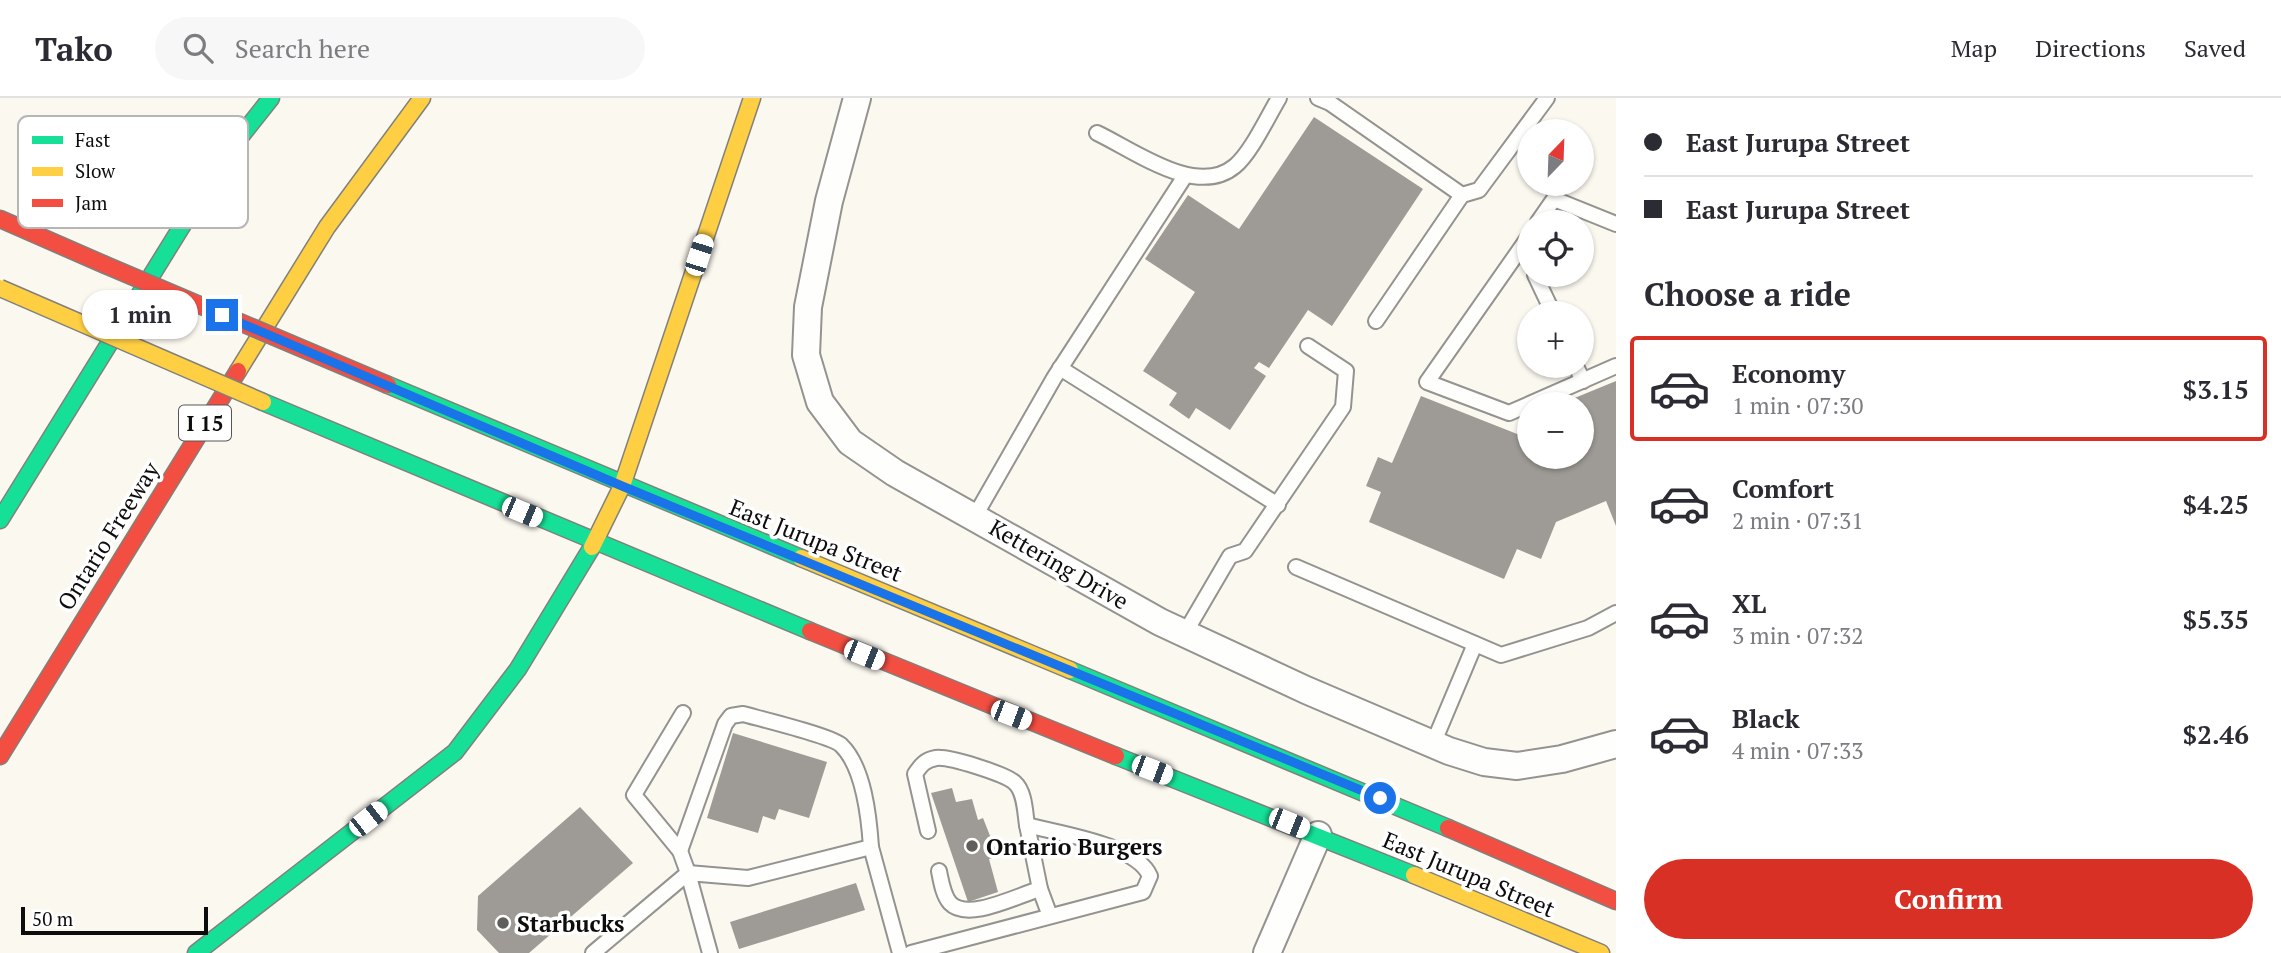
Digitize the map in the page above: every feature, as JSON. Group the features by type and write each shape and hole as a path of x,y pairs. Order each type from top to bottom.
{"main road":[{"path":"248,127 271,98"},
{"name":"Ontario Freeway","path":"0,756 327,227 422,98"},
{"path":"195,953 454,752 518,669 594,543 622,486 752,98"},
{"name":"East Jurupa Street","path":"20,228 622,486 1344,782 1616,901"},
{"path":"0,520 181,228"},
{"name":"East Jurupa Street","path":"0,288 594,543 988,706 1318,835 1601,953"}],"street":[{"name":"Kettering Drive","path":"857,98 829,201 808,307 806,355 820,402 850,442 895,473 1185,634 1306,690 1433,744 1484,762 1517,766 1562,759 1616,744"},
{"path":"1267,953 1318,835"}],"lane":[{"path":"1097,133 1185,176 1214,179 1237,165 1279,98"},
{"path":"1318,98 1330,103 1462,195"},
{"path":"1376,321 1462,195 1479,190 1543,99"},
{"path":"975,516 1060,368 1185,176"},
{"path":"1546,210 1554,199 1582,210"},
{"path":"1594,214 1616,223"},
{"path":"1517,253 1427,382 1509,413 1616,366"},
{"path":"1185,634 1230,556 1245,551 1279,505 1343,407 1346,371 1308,346"},
{"path":"1060,368 1279,505"},
{"path":"1296,567 1501,655 1588,628 1615,615"},
{"path":"1433,744 1475,644"},
{"path":"683,713 634,795 680,851 709,953"},
{"path":"680,851 724,724 731,716 743,714 840,743 855,765 869,825 871,847 900,953"},
{"path":"928,831 915,774 923,763 943,758 1016,783 1021,793 1040,889 1050,916"},
{"path":"911,953 1143,892 1148,886 1150,876 1145,865 1126,852 1027,825"},
{"path":"593,953 688,873 748,878 871,847"},
{"path":"939,871 951,903 963,910 977,910 1040,889"}],"building":[{"path":"1314,117 1423,189 1332,326 1308,310 1269,368 1259,362 1254,368 1266,376 1230,430 1196,408 1189,419 1169,405 1177,393 1143,371 1195,292 1145,259 1188,195 1239,229"},
{"path":"1616,381 1616,526 1606,501 1556,522 1541,559 1517,549 1504,579 1369,522 1381,492 1366,486 1378,457 1392,463 1421,396 1517,434 1517,469 1594,469 1594,392 1589,392"},
{"path":"733,733 827,762 809,818 779,809 775,820 763,816 758,833 707,818"},
{"name":"Ontario Burgers","path":"952,788 956,802 972,799 978,820 983,818 998,856 989,859 998,892 968,902 931,793"},
{"path":"580,807 633,863 529,953 499,953 477,930 478,896"},
{"path":"856,883 865,910 739,949 730,922"}],"traffic: fast":[{"path":"248,127 271,98"},
{"path":"0,520 181,228"},
{"path":"388,385 801,558"},
{"path":"263,402 810,631"},
{"path":"196,953 455,752 518,669 592,547"},
{"path":"1070,670 1448,828"},
{"path":"1116,756 1414,875"}],"traffic: slow":[{"path":"238,371 327,227 422,98"},
{"path":"592,547 622,486 752,98"},
{"path":"0,288 263,402"},
{"path":"801,558 1070,670"},
{"path":"1414,875 1601,953"}],"traffic: jam":[{"path":"0,219 18,227"},
{"path":"21,228 103,264"},
{"path":"103,264 388,385"},
{"path":"0,756 238,371"},
{"path":"810,631 1116,756"},
{"path":"1448,828 1616,901"}],"place":[{"name":"Ontario Burgers","path":"972,846"},
{"name":"Starbucks","path":"503,923"}],"route":[{"path":"222,315 622,486 1380,798"}]}
